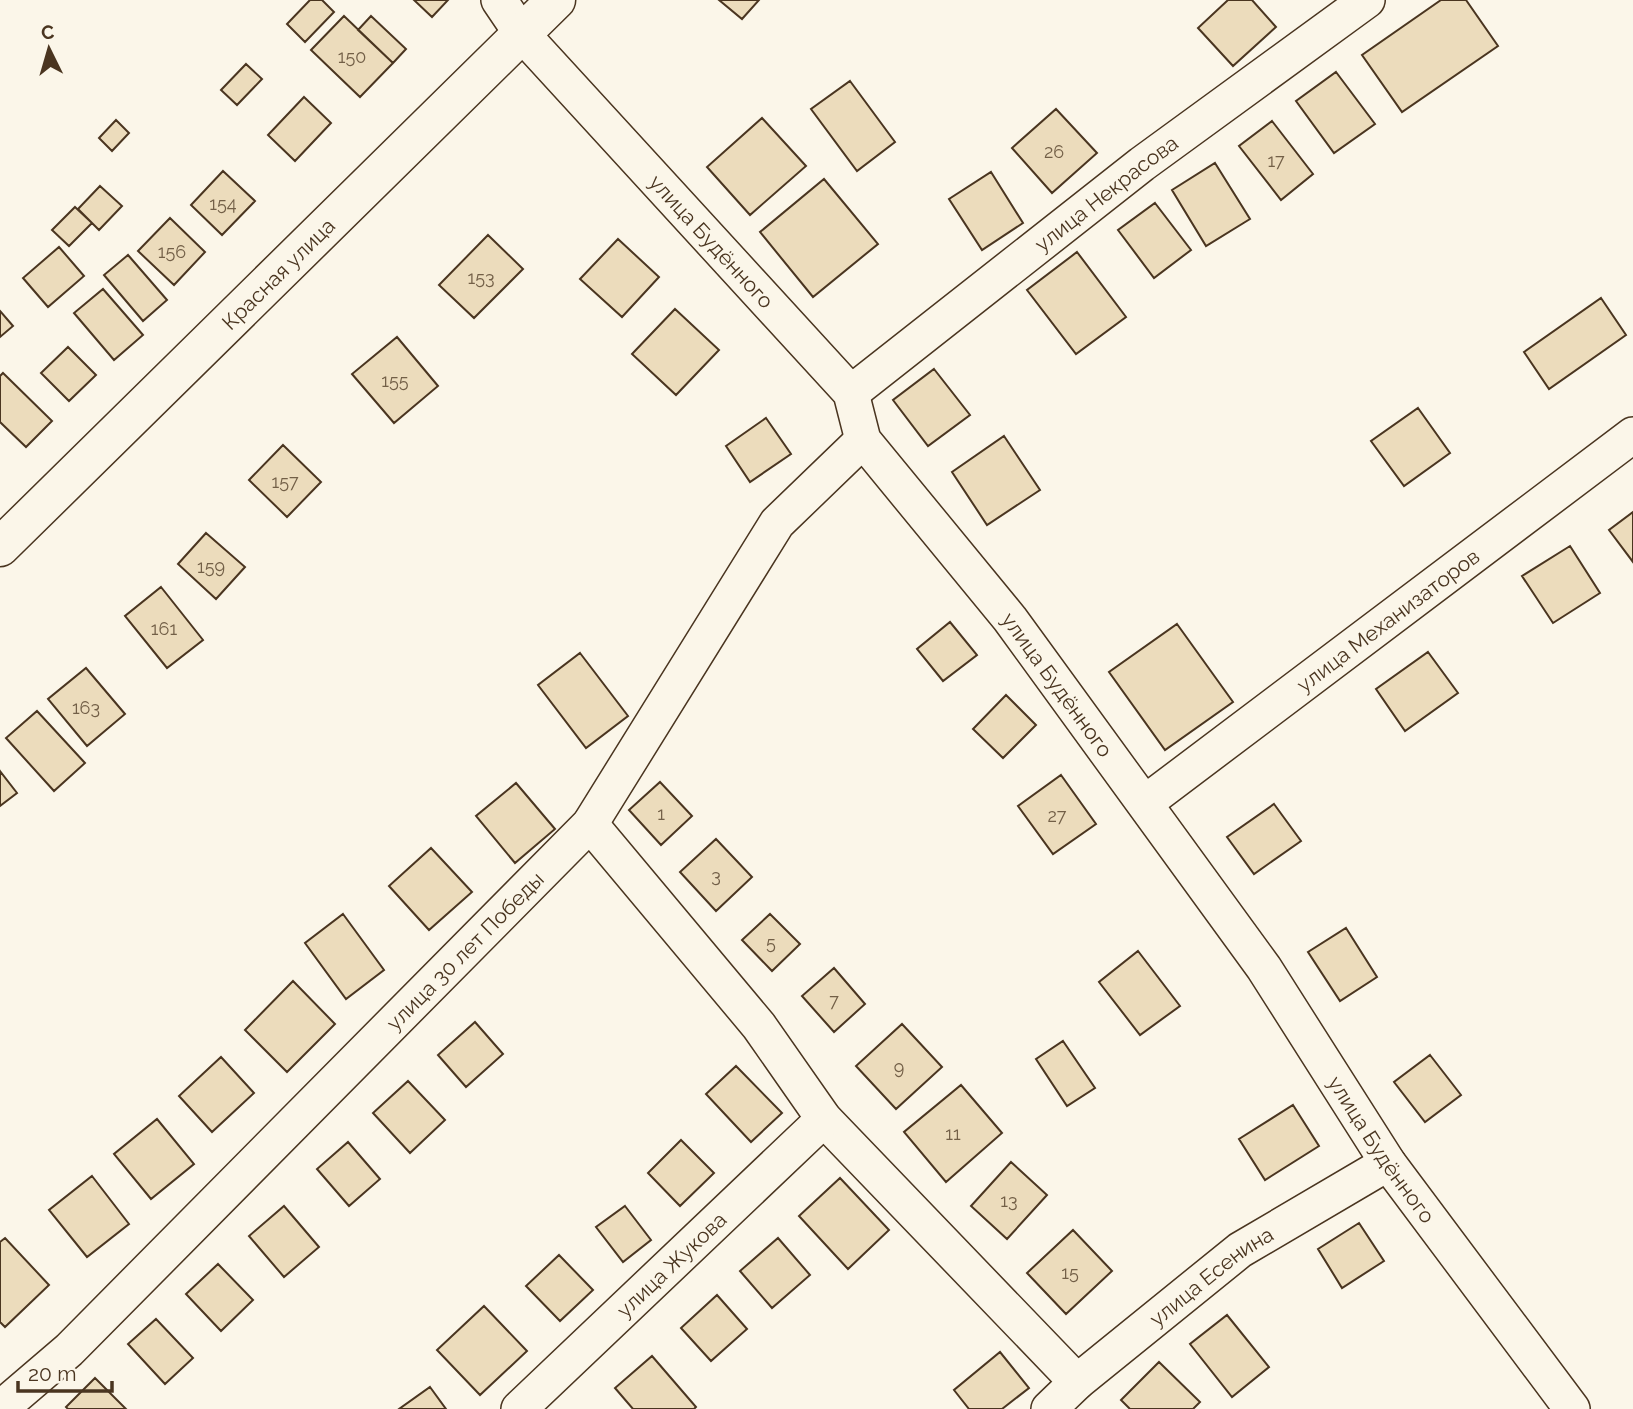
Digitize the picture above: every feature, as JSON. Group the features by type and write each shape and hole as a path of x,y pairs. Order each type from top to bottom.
{"main road":[{"name":"Красная улица","path":"0,547 556,0"}],"street":[{"name":"улица Будённого","path":"499,0 522,34 851,393 863,440 1010,619 1145,803 1264,968 1388,1163 1572,1409"},
{"name":"улица Некрасова","path":"851,393 1142,164 1367,0"},
{"name":"улица Механизаторов","path":"1145,803 1633,435"},
{"name":"улица 30 лет Победы","path":"0,1409 69,1350 590,824 777,523 863,440"},
{"path":"590,824 759,1026 824,1119 1077,1382"},
{"name":"улица Жукова","path":"519,1409 824,1119"},
{"name":"улица Есенина","path":"1049,1409 1077,1382 1240,1250 1388,1163"}],"building":[{"path":"310,0 322,0 334,12 305,42 287,24"},
{"path":"414,0 448,0 432,17"},
{"path":"719,0 759,0 742,19"},
{"path":"1228,0 1252,0 1276,27 1233,66 1198,28"},
{"path":"1441,0 1466,0 1498,46 1402,112 1362,55"},
{"path":"344,16 393,63 360,97 311,50"},
{"path":"371,16 406,49 393,63 358,30"},
{"path":"246,64 262,79 237,105 221,90"},
{"path":"1336,72 1375,124 1334,153 1296,101"},
{"path":"850,81 895,142 857,171 811,109"},
{"path":"304,97 331,123 295,161 268,135"},
{"path":"1056,109 1097,153 1052,193 1012,148"},
{"path":"762,118 806,166 750,215 707,167"},
{"path":"116,120 129,133 112,151 99,138"},
{"path":"1272,121 1313,174 1281,200 1239,146"},
{"path":"1215,163 1250,219 1206,246 1172,190"},
{"path":"223,171 255,201 222,235 191,205"},
{"path":"991,172 1023,223 982,250 949,199"},
{"path":"824,179 878,244 813,297 760,232"},
{"path":"100,186 122,206 99,230 78,209"},
{"path":"1155,203 1191,250 1154,278 1118,230"},
{"path":"75,207 92,223 69,246 52,230"},
{"path":"170,218 205,252 174,285 138,251"},
{"path":"488,235 523,269 474,318 439,285"},
{"path":"618,239 659,277 622,317 580,279"},
{"path":"59,247 84,276 48,307 23,278"},
{"path":"1077,252 1126,317 1076,354 1027,290"},
{"path":"128,255 167,300 143,321 104,275"},
{"path":"103,289 143,335 114,360 74,313"},
{"path":"1601,298 1626,335 1549,389 1524,352"},
{"path":"675,309 719,350 676,395 632,354"},
{"path":"0,311 13,326 0,337"},
{"path":"397,337 438,386 394,423 352,374"},
{"path":"68,347 96,375 69,401 41,373"},
{"path":"934,369 970,415 928,446 893,400"},
{"path":"3,373 52,421 26,447 0,422 0,376"},
{"path":"1418,408 1450,453 1404,486 1371,441"},
{"path":"766,418 791,454 750,482 726,446"},
{"path":"1004,436 1040,490 987,525 952,472"},
{"path":"283,445 321,482 287,517 249,480"},
{"path":"1633,512 1633,562 1609,530"},
{"path":"206,533 245,567 216,599 178,564"},
{"path":"1570,546 1600,593 1553,623 1522,576"},
{"path":"161,587 203,640 167,668 125,616"},
{"path":"950,622 977,655 943,681 917,649"},
{"path":"1177,624 1233,702 1165,750 1109,672"},
{"path":"1428,652 1458,693 1405,731 1376,689"},
{"path":"580,653 628,716 586,748 538,685"},
{"path":"86,668 125,714 87,746 48,699"},
{"path":"1006,695 1036,725 1003,758 973,729"},
{"path":"37,711 85,763 54,791 6,738"},
{"path":"0,771 17,793 0,806"},
{"path":"1061,775 1096,824 1053,854 1018,806"},
{"path":"660,782 692,816 661,845 629,810"},
{"path":"516,783 555,829 515,863 476,816"},
{"path":"1274,804 1301,841 1254,874 1227,837"},
{"path":"716,839 752,877 716,911 680,872"},
{"path":"431,848 472,892 429,930 389,886"},
{"path":"343,914 384,970 346,999 305,943"},
{"path":"770,914 800,944 772,971 742,940"},
{"path":"1346,928 1377,977 1340,1001 1308,952"},
{"path":"1138,951 1180,1006 1140,1035 1099,982"},
{"path":"834,968 865,1004 834,1032 802,996"},
{"path":"293,981 335,1024 287,1072 245,1030"},
{"path":"475,1022 503,1054 466,1087 438,1055"},
{"path":"902,1024 942,1067 896,1109 856,1066"},
{"path":"1063,1041 1095,1088 1067,1106 1036,1059"},
{"path":"1430,1055 1461,1095 1425,1122 1394,1082"},
{"path":"221,1057 254,1093 212,1132 179,1096"},
{"path":"736,1066 782,1113 751,1142 706,1094"},
{"path":"408,1081 445,1120 410,1153 373,1113"},
{"path":"961,1085 1002,1133 946,1182 904,1132"},
{"path":"1293,1105 1319,1146 1265,1180 1239,1139"},
{"path":"157,1119 194,1164 151,1199 114,1154"},
{"path":"681,1140 714,1173 680,1206 648,1173"},
{"path":"348,1142 380,1179 349,1206 317,1169"},
{"path":"1011,1162 1047,1195 1007,1239 971,1206"},
{"path":"92,1176 129,1224 87,1257 49,1210"},
{"path":"840,1178 889,1230 848,1269 799,1216"},
{"path":"284,1206 319,1247 284,1277 249,1236"},
{"path":"625,1206 651,1240 623,1262 596,1227"},
{"path":"1359,1223 1384,1261 1342,1288 1318,1249"},
{"path":"1073,1230 1112,1271 1066,1314 1027,1273"},
{"path":"5,1238 49,1285 5,1327 0,1322 0,1242"},
{"path":"778,1238 810,1275 772,1308 740,1271"},
{"path":"559,1255 593,1290 560,1321 526,1286"},
{"path":"218,1264 253,1300 221,1331 186,1294"},
{"path":"717,1295 747,1329 711,1361 681,1328"},
{"path":"484,1306 527,1351 480,1395 437,1350"},
{"path":"1227,1315 1269,1367 1232,1397 1190,1344"},
{"path":"156,1319 193,1358 165,1384 128,1344"},
{"path":"1000,1352 1029,1388 1002,1409 969,1409 954,1390"},
{"path":"652,1356 696,1407 694,1409 633,1409 615,1388"},
{"path":"1159,1362 1200,1402 1193,1409 1130,1409 1121,1400"},
{"path":"95,1378 126,1409 66,1407"},
{"path":"430,1387 446,1409 399,1409"}]}
